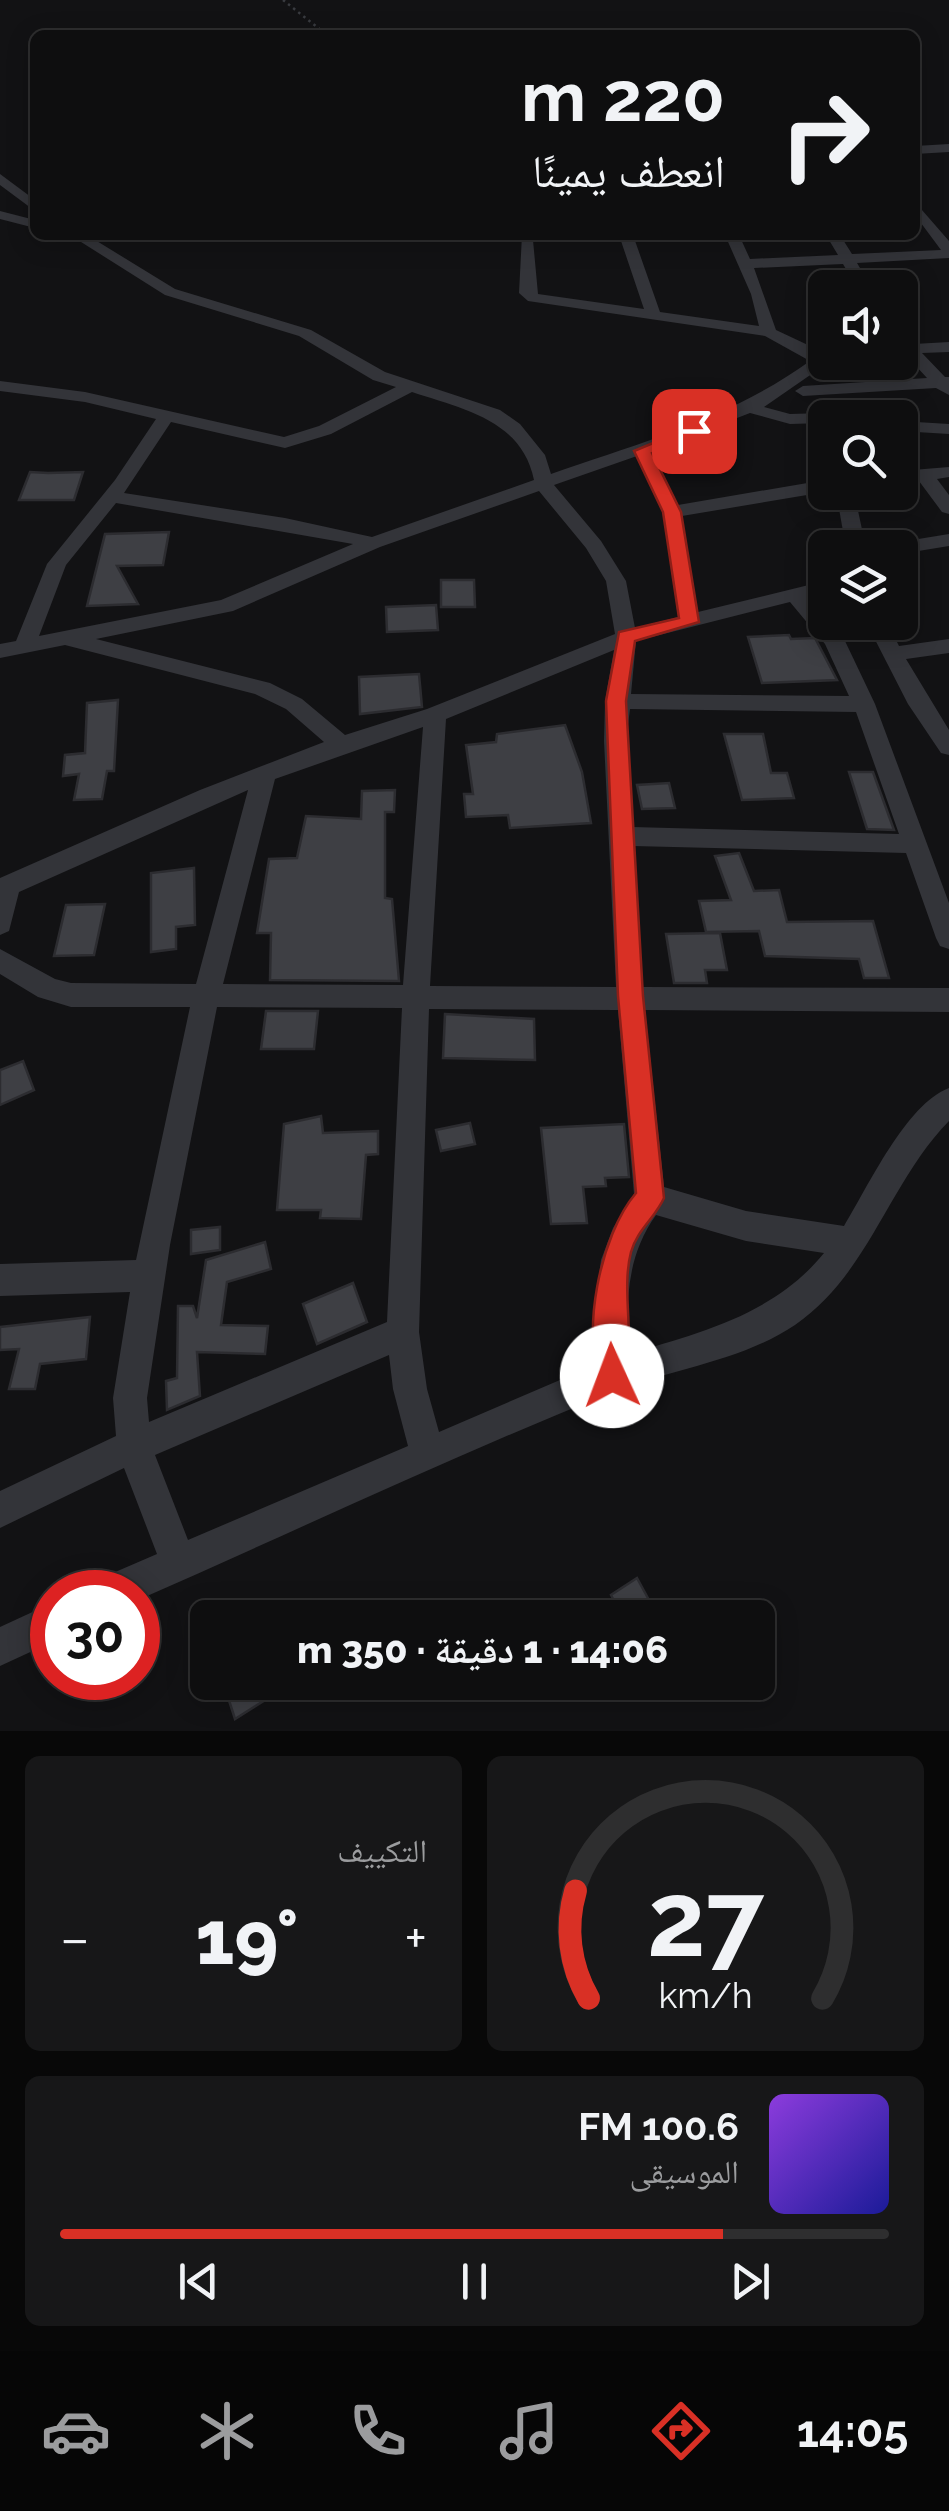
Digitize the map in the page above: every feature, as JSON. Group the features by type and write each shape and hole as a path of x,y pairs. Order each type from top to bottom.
{"street":[{"path":"920,150 949,148"},
{"path":"0,178 30,203"},
{"path":"920,213 949,253"},
{"path":"0,215 30,223"},
{"path":"87,240 120,259 151,284 201,304 305,332 407,388 465,403 504,421 539,459 545,486 594,544 616,581 626,637 616,701 630,996 650,1198 628,1223 616,1252 610,1310 612,1376"},
{"path":"526,240 529,296 768,332 808,352"},
{"path":"628,240 654,317"},
{"path":"734,240 768,332"},
{"path":"836,240 853,270"},
{"path":"746,264 949,253"},
{"path":"918,346 949,347"},
{"path":"918,360 946,385"},
{"path":"0,650 226,606 373,543 642,451 749,408 799,384 808,374"},
{"path":"799,384 946,385"},
{"path":"799,384 810,400"},
{"path":"0,386 168,414 285,443 325,430 407,388"},
{"path":"749,408 775,418 808,420"},
{"path":"26,643 57,564 72,540 112,497 168,414"},
{"path":"918,427 949,429"},
{"path":"642,451 672,512 689,622"},
{"path":"918,475 949,472"},
{"path":"924,474 949,508"},
{"path":"672,512 808,489"},
{"path":"112,497 285,524 373,543"},
{"path":"918,545 949,540"},
{"path":"0,924 4,888 264,775 341,744 435,715 626,637 808,593"},
{"path":"797,597 834,642 864,704 911,844 949,938"},
{"path":"64,638 262,688 294,704 341,744"},
{"path":"886,640 918,704 949,747"},
{"path":"893,654 949,646"},
{"path":"616,701 864,704"},
{"path":"428,1454 410,1390 403,1332 416,995 435,715"},
{"path":"178,1561 134,1446 130,1398 149,1276 206,996 264,775"},
{"path":"622,836 911,844"},
{"path":"0,960 48,989 72,995 949,1000"},
{"path":"159,1570 612,1376 707,1348 782,1314 824,1278 852,1242 919,1130 949,1100"},
{"path":"650,1198 746,1226 852,1242"},
{"path":"0,1280 149,1276"},
{"path":"0,1510 134,1446 403,1332"},
{"path":"0,1647 30,1633"}],"path":[{"path":"283,0 321,30"}],"building":[{"path":"30,472 83,472 74,500 19,500"},
{"path":"169,532 163,565 117,566 138,604 87,606 105,534"},
{"path":"441,580 474,580 475,607 441,607"},
{"path":"436,605 438,630 387,632 386,607"},
{"path":"789,635 791,639 816,640 837,680 762,683 748,637"},
{"path":"419,674 422,707 360,714 359,677"},
{"path":"118,700 114,771 107,771 102,799 74,800 79,774 63,776 65,755 85,753 87,703"},
{"path":"565,725 582,772 591,823 510,828 508,815 466,817 464,794 473,794 466,745 496,742 497,734"},
{"path":"724,734 763,734 771,773 787,773 794,798 742,800"},
{"path":"849,772 873,772 894,830 867,829"},
{"path":"669,783 675,808 642,809 637,785"},
{"path":"395,790 394,812 385,812 385,898 392,899 399,981 270,980 271,933 257,933 269,859 297,858 306,816 361,819 362,791"},
{"path":"739,853 754,891 779,890 787,922 873,921 889,978 864,978 859,959 765,956 759,931 706,932 699,901 731,900 715,856"},
{"path":"194,868 195,925 176,927 176,949 151,952 151,873"},
{"path":"105,904 94,955 54,956 66,905"},
{"path":"720,933 727,970 705,970 707,983 674,983 666,934"},
{"path":"266,1011 318,1011 314,1049 261,1049"},
{"path":"445,1014 534,1019 535,1060 443,1058"},
{"path":"23,1061 34,1090 0,1105 0,1070"},
{"path":"321,1116 323,1133 378,1131 378,1154 366,1155 361,1219 320,1218 321,1210 277,1210 284,1124"},
{"path":"470,1123 475,1144 441,1151 436,1130"},
{"path":"624,1124 629,1177 605,1178 606,1186 583,1187 587,1223 551,1224 541,1128"},
{"path":"220,1227 220,1250 191,1254 191,1230"},
{"path":"265,1242 271,1269 227,1282 221,1325 268,1326 265,1354 197,1352 200,1396 167,1410 166,1381 177,1378 178,1306 193,1306 197,1318 206,1260"},
{"path":"353,1283 367,1322 317,1344 303,1304"},
{"path":"90,1317 86,1359 40,1364 35,1389 9,1389 19,1349 0,1350 0,1327"},
{"path":"637,1578 649,1600 614,1600 611,1595"},
{"path":"229,1700 265,1700 235,1719"}],"route":[{"path":"612,1376 610,1310 616,1252 628,1223 650,1198 630,996 616,701 626,637 689,622 672,512 642,451 694,431"}]}
